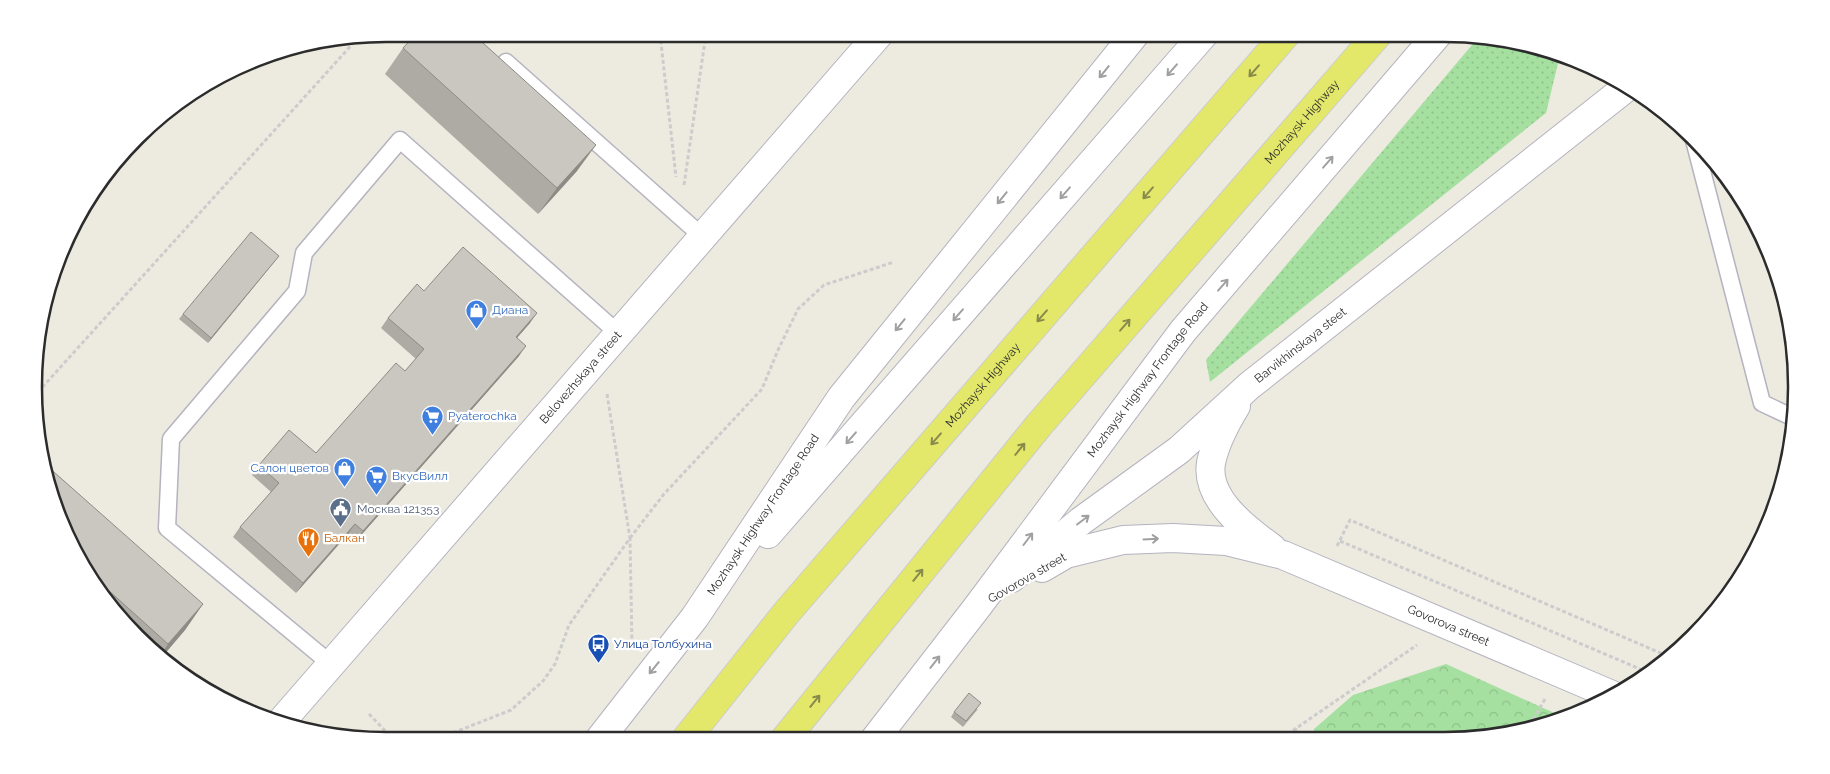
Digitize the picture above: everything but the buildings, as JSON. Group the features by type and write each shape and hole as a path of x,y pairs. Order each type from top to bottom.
{"main road":[{"name":"Mozhaysk Highway","path":"692,732 793,605 1279,42"},
{"name":"Mozhaysk Highway","path":"790,732 1039,425 1371,42"}],"street":[{"name":"Belovezhskaya street","path":"286,716 872,42"},
{"name":"Mozhaysk Highway Frontage Road","path":"604,732 696,617 840,398 1129,42"},
{"path":"696,617 1197,42"},
{"name":"Mozhaysk Highway Frontage Road","path":"880,732 978,606 1184,331 1431,42"},
{"name":"Barvikhinskaya steet","path":"978,606 1081,521 1179,450 1249,386 1620,92"},
{"name":"Govorova street","path":"1249,386 1223,428 1211,465 1213,484 1218,498 1234,518 1256,537 1283,555"},
{"name":"Govorova street","path":"978,606 1066,554 1123,540 1173,538 1226,541 1283,555 1603,691"}],"lane":[{"path":"506,62 703,237"},
{"path":"331,664 167,528 171,439 297,291 304,253 400,140 619,334"},
{"path":"1698,155 1762,403 1787,415"}],"path":[{"path":"661,42 680,217"},
{"path":"680,217 705,42"},
{"path":"42,388 352,44"},
{"path":"455,732 511,710 543,681 555,664 569,625 630,538 664,494 762,389 798,309 824,285 894,262"},
{"path":"601,356 630,538 632,645"},
{"path":"1334,553 1350,520 1661,653"},
{"path":"1340,541 1640,669"},
{"path":"1290,732 1420,643"},
{"path":"1533,720 1546,697"},
{"path":"369,714 386,732"},
{"path":"1295,732 1296,728"}],"green space":[{"path":"1473,44 1510,49 1558,63 1546,113 1210,382 1206,360"},
{"path":"1446,664 1554,713 1510,725 1466,731 1314,732 1314,729 1353,695"}],"place":[{"name":"Диана","path":"476,329"},
{"name":"Pyaterochka","path":"432,435"},
{"name":"Салон цветов","path":"345,487"},
{"name":"ВкусВилл","path":"376,495"},
{"name":"Москва 121353","path":"341,528"},
{"name":"Балкан","path":"308,557"},
{"name":"Улица Толбухина","path":"598,663"}]}
